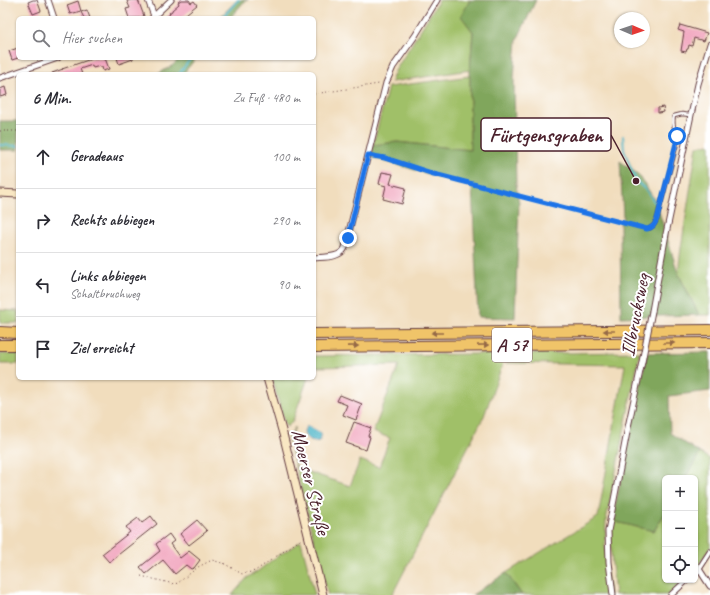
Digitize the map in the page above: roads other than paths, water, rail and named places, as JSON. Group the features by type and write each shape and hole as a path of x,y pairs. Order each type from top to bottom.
{"highway":[{"name":"A 57","path":"316,334 710,330"},
{"path":"0,332 16,333"},
{"name":"A 57","path":"316,347 710,343"},
{"path":"0,345 16,345"}],"street":[{"path":"48,0 53,16"},
{"path":"148,0 153,16"},
{"path":"154,16 171,0"},
{"path":"316,258 340,255 345,248 386,83 393,67 437,0"},
{"name":"Illbrucksweg","path":"613,595 609,562 608,531 666,234 698,84 709,52 710,44"},
{"path":"17,72 52,60"},
{"path":"0,78 16,72"},
{"path":"0,193 16,194"},
{"name":"Moerser Straße","path":"268,380 283,434 323,595"},
{"path":"698,570 710,552"},
{"path":"698,572 710,586"},
{"path":"671,595 684,583"}],"lane":[{"path":"650,228 654,226 657,219 676,143 677,136 672,122 674,116 682,114 691,115"}],"water":[{"path":"307,426 322,434 319,441 317,442 311,440 305,436 304,430"}],"waterway":[{"path":"224,16 239,0"},
{"path":"180,72 190,60"},
{"path":"623,136 624,150 636,181 647,191 655,203"},
{"path":"0,145 16,146"}],"place":[{"name":"Fürtgensgraben","path":"636,181"}]}
